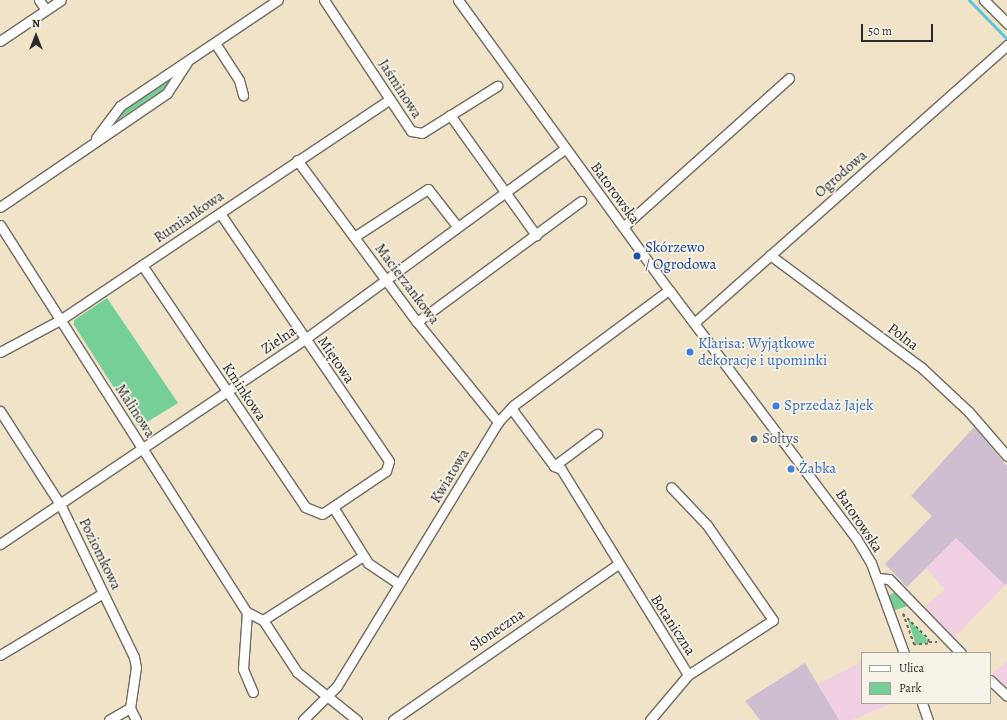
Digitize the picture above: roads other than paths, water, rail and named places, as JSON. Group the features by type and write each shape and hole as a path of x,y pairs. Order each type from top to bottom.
{"street":[{"path":"39,0 46,10"},
{"path":"0,41 61,0"},
{"path":"94,141 111,113 278,0"},
{"name":"Jaśminowa","path":"324,0 411,131 422,133 497,86"},
{"name":"Batorowska","path":"458,0 668,290 856,538 877,578 904,652"},
{"path":"984,0 1007,22"},
{"path":"214,42 239,80 243,95"},
{"name":"Ogrodowa","path":"694,323 1007,45"},
{"path":"0,207 94,141 167,93 187,62"},
{"path":"623,227 789,78"},
{"name":"Rumiankowa","path":"0,352 60,320 390,99"},
{"path":"450,116 536,235"},
{"name":"Zielna","path":"0,544 305,339 386,281 457,226 565,149"},
{"name":"Macierzankowa","path":"298,160 417,322 498,422"},
{"path":"354,237 428,189 457,226"},
{"path":"417,322 581,201"},
{"name":"Miętowa","path":"220,213 389,461 386,471 333,507"},
{"name":"Malinowa","path":"0,225 247,612"},
{"name":"Polna","path":"770,254 922,368 969,412 1007,456"},
{"name":"Kminkowa","path":"142,265 305,507 317,514 333,507"},
{"name":"Kwiatowa","path":"303,720 329,697 498,422 511,408 668,290"},
{"name":"Botaniczna","path":"511,408 554,466 561,469 618,565 688,675 773,620 707,525 671,487"},
{"name":"Poziomkowa","path":"0,411 60,504 103,593 136,667 130,708"},
{"path":"554,466 597,434"},
{"path":"333,507 363,556 399,584"},
{"path":"263,620 363,556"},
{"name":"Słoneczna","path":"393,720 618,565"},
{"name":"Batorowska","path":"877,578 889,579 959,652"},
{"path":"0,655 103,593"},
{"path":"253,692 243,669 247,612 263,620 289,664 357,720"},
{"path":"650,720 688,675"},
{"path":"991,681 1007,696"},
{"path":"922,704 928,720"},
{"path":"109,720 130,708 136,720"}],"waterway":[{"path":"969,0 1006,38"}],"place":[{"name":"Skórzewo / Ogrodowa","path":"637,256"},
{"name":"Klarisa: Wyjątkowe dekoracje i upominki","path":"690,352"},
{"name":"Sprzedaż Jajek","path":"776,406"},
{"name":"Sołtys","path":"754,439"},
{"name":"Żabka","path":"791,469"}]}
